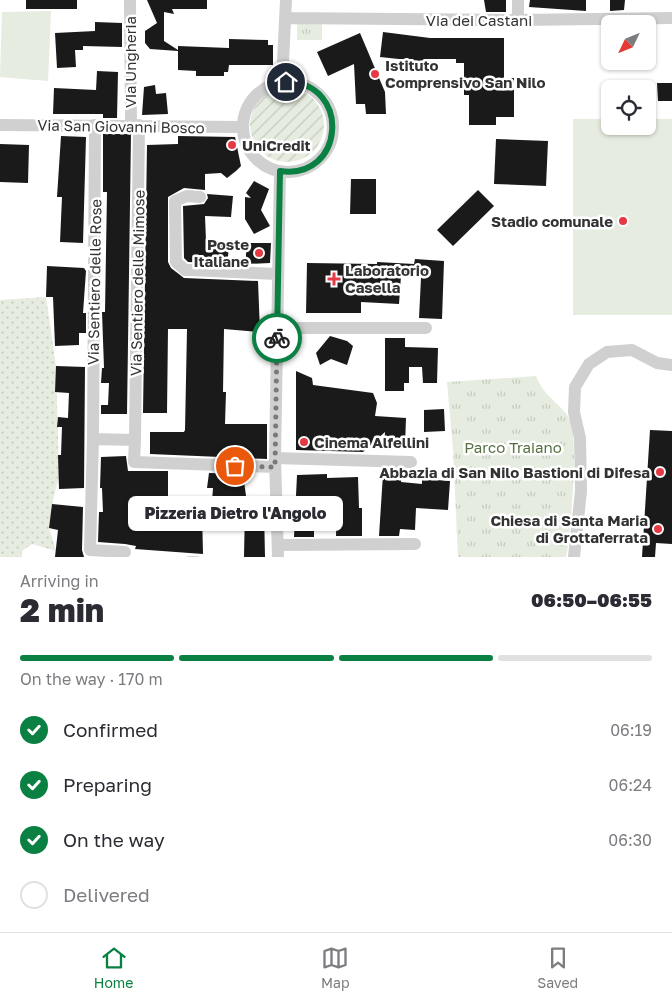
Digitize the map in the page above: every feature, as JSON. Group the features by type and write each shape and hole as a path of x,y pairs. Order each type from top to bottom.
{"street":[{"name":"Via Ungheria","path":"130,0 135,125"},
{"path":"282,82 286,0"},
{"path":"518,0 518,20"},
{"name":"Via dei Castani","path":"285,18 518,20 672,18"},
{"path":"282,82 303,84 321,96 331,114 333,129 330,144 316,162 296,172 280,171 265,166 253,156 245,142 244,114 250,102 258,92 269,85 282,82"},
{"name":"Via San Giovanni Bosco","path":"0,125 96,124 243,127"},
{"name":"Via Sentiero delle Rose","path":"96,124 90,550 125,552"},
{"name":"Via Sentiero delle Mimose","path":"135,125 135,440"},
{"path":"280,171 275,462 278,551 415,544"},
{"path":"200,196 186,196 175,202 176,262 185,270 278,274"},
{"path":"278,328 426,328"},
{"path":"574,557 581,491 580,438 574,412 575,387 589,364 607,352 632,350 657,363 672,365"},
{"path":"93,439 135,440 134,462 411,462"}],"green space":[{"path":"51,11 48,81 0,77 2,12"},
{"path":"297,24 322,24 322,40 297,40"},
{"path":"287,88 301,91 313,99 321,111 324,125 321,139 313,151 301,159 287,162 273,159 261,151 253,139 250,125 253,111 261,99 273,91"},
{"name":"Stadio comunale","path":"573,119 601,119 601,135 656,135 656,119 672,119 672,315 573,315"},
{"path":"46,297 56,366 59,476 52,504 49,528 56,551 32,544 22,551 22,557 0,557 0,300"},
{"name":"Parco Traiano","path":"536,376 544,390 568,416 573,432 573,488 566,557 458,557 453,449 447,382"}],"building":[{"path":"26,0 77,0 77,9 26,9"},
{"path":"147,0 207,0 207,9 172,9 174,14 164,12 164,41 178,50 178,46 229,48 229,39 268,40 268,45 273,45 273,65 229,65 228,72 224,72 224,76 196,76 196,71 178,70 178,51 150,49 145,43 145,31 157,23"},
{"path":"484,0 506,0 506,12 486,12"},
{"path":"530,0 586,0 586,11 529,7"},
{"path":"610,0 625,0 624,10 610,11"},
{"path":"95,22 122,23 122,47 83,46 83,50 75,50 76,67 57,68 55,33 95,31"},
{"path":"383,32 430,38 504,38 504,78 514,78 514,117 496,117 496,125 469,125 469,95 464,95 464,63 456,63 456,59 428,59 427,62 380,57"},
{"path":"360,33 385,92 386,114 366,114 365,104 356,104 354,64 328,76 317,52"},
{"path":"97,71 118,72 117,118 103,118 103,114 53,114 54,88 96,90"},
{"path":"657,83 672,83 672,101 658,101"},
{"path":"155,85 156,94 166,93 168,114 142,115 144,87"},
{"path":"103,134 131,134 127,414 101,414 101,405 108,405 109,383 101,383 102,368 104,368 102,312 105,312 107,192 103,192"},
{"path":"61,136 86,137 83,243 60,242 62,197 57,197"},
{"path":"178,136 235,137 241,166 236,171 227,178 221,173 205,174 205,190 184,188 168,197 168,262 171,268 184,278 258,281 260,332 224,329 223,392 226,392 225,424 267,424 267,459 150,454 150,432 184,432 185,430 187,329 168,329 167,413 143,413 147,145 178,144"},
{"path":"496,139 548,141 546,186 494,184"},
{"path":"0,144 29,145 28,183 0,182"},
{"path":"351,179 376,179 376,214 350,214"},
{"path":"254,181 269,189 261,210 270,226 254,234 245,219 245,197 251,198 246,193"},
{"path":"478,190 494,206 453,246 437,230"},
{"path":"207,194 233,196 231,217 205,216 206,241 240,241 229,248 227,264 188,262 184,258 183,206 204,204 208,198"},
{"name":"Poste Italiane","path":"246,243 271,243 270,263 246,264"},
{"path":"415,259 444,261 442,319 419,318 421,278 401,276 399,304 361,302 361,313 306,313 307,263 377,264 377,262 414,264"},
{"path":"47,266 84,268 86,271 83,313 86,313 86,333 79,333 79,345 55,346 53,297 46,297"},
{"path":"330,336 347,341 353,346 347,365 331,359 320,365 316,353"},
{"path":"385,338 405,338 405,347 438,348 437,383 423,383 422,367 409,367 409,383 404,383 404,391 385,391"},
{"path":"56,366 85,367 84,488 59,489 58,455 61,455 62,427 57,427 58,417 68,418 69,393 55,392"},
{"path":"296,371 312,378 313,385 373,393 377,403 375,416 406,418 405,446 384,446 385,432 363,452 296,450"},
{"path":"444,409 445,431 424,432 424,410"},
{"name":"Abbazia di San Nilo Bastioni di Difesa","path":"650,430 672,431 672,544 656,543 655,557 642,557"},
{"path":"126,456 128,471 168,471 168,507 172,507 172,511 202,511 203,554 135,549 136,546 98,542 99,512 103,512 102,488 100,488 101,457"},
{"path":"209,473 243,474 247,503 212,501 213,488 207,488"},
{"path":"327,474 327,478 358,477 359,508 362,508 362,536 336,536 337,503 318,503 318,526 314,526 314,537 294,537 297,475"},
{"path":"383,474 402,474 401,482 422,484 422,479 450,481 448,510 416,508 415,530 400,529 399,536 379,536"},
{"path":"52,504 83,507 82,550 84,557 55,557 58,530 49,528"},
{"path":"245,507 264,509 265,557 244,557"}],"way so far":[{"path":"235,466 275,467 277,338"}],"place":[{"name":"Istituto Comprensivo San Nilo","path":"375,74"},
{"name":"UniCredit","path":"232,145"},
{"name":"Stadio comunale","path":"623,221"},
{"name":"Poste Italiane","path":"259,253"},
{"name":"Laboratorio Casella","path":"334,279"},
{"name":"Cinema Alfellini","path":"304,442"},
{"name":"Pizzeria Dietro l'Angolo","path":"235,466"},
{"name":"Abbazia di San Nilo Bastioni di Difesa","path":"660,472"},
{"name":"Chiesa di Santa Maria di Grottaferrata","path":"658,529"}],"route":[{"path":"277,338 280,171 296,172 316,162 330,144 333,133 331,114 321,96 303,84 286,82"}]}
